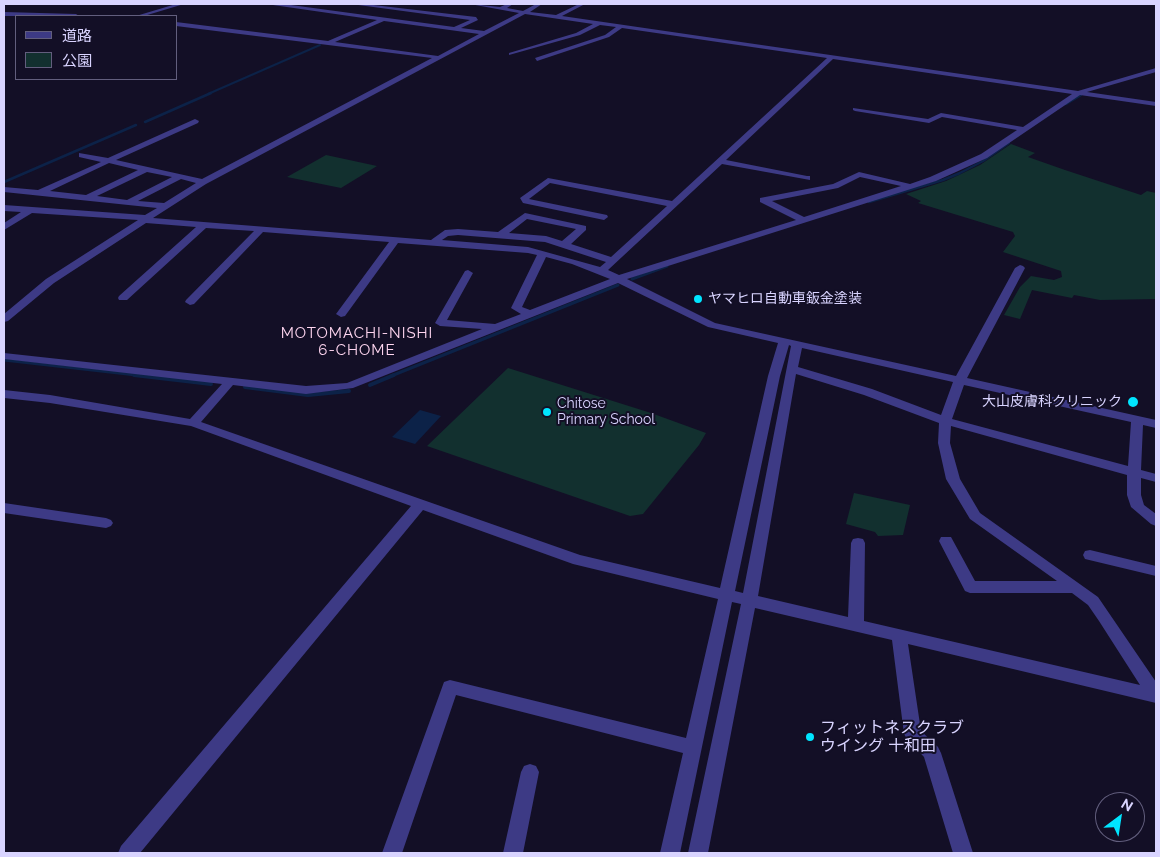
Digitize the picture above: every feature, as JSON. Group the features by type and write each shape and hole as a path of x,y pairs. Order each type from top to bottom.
{"street":[{"path":"142,15 180,4"},
{"path":"269,4 484,33"},
{"path":"354,4 476,19 455,29"},
{"path":"329,43 420,4"},
{"path":"472,4 1156,104"},
{"path":"501,9 511,4"},
{"path":"4,319 50,281 203,182 540,4"},
{"path":"558,16 582,4"},
{"path":"4,14 40,15"},
{"path":"511,54 585,31 600,23"},
{"path":"178,24 436,58"},
{"path":"537,59 607,36 622,26"},
{"path":"602,271 833,56"},
{"path":"4,356 306,390 344,388 618,279 910,186 970,163 1078,93 1156,70"},
{"path":"855,109 929,121 941,115 1023,129"},
{"path":"39,193 195,122"},
{"path":"82,155 203,182"},
{"path":"721,161 807,178"},
{"path":"85,199 146,170"},
{"path":"801,220 763,200 836,186 859,174 910,186"},
{"path":"127,203 179,177"},
{"path":"604,217 526,201 524,198 548,180 673,204"},
{"path":"4,189 164,206"},
{"path":"4,208 511,248 543,253 602,271 712,325 1156,424"},
{"path":"4,227 30,210"},
{"path":"502,234 525,216 583,228 565,244"},
{"path":"123,298 203,225"},
{"path":"190,302 261,229"},
{"path":"434,242 445,232 546,238 613,261"},
{"path":"342,314 396,239"},
{"path":"529,314 516,308 543,253"},
{"path":"1020,268 960,380 945,421 944,443 953,479 967,505 976,516 1093,602 1106,617 1156,696"},
{"path":"468,273 440,323 496,328"},
{"path":"698,853 749,601 791,369 791,343"},
{"path":"670,853 774,376 791,343"},
{"path":"791,369 868,392 945,421 1156,478"},
{"path":"193,423 231,381"},
{"path":"4,394 50,398 193,423 578,560 1156,696"},
{"path":"1137,420 1134,495 1138,507 1156,521"},
{"path":"128,853 420,504"},
{"path":"4,508 106,523"},
{"path":"946,542 970,587 1075,587"},
{"path":"856,626 858,543"},
{"path":"1090,556 1156,571"},
{"path":"899,636 913,734 932,753 963,853"},
{"path":"392,853 450,687 693,748"},
{"path":"513,853 530,772"}],"green space":[{"path":"1011,144 1035,153 1028,157 1065,170 1141,195 1147,191 1156,193 1156,299 1100,300 1074,295 1072,298 1032,290 1020,319 1004,315 1020,287 1031,276 1054,280 1062,277 1061,271 1003,252 1015,236 1013,232 918,203 921,201 906,194 946,181 980,165"},
{"path":"326,155 377,166 341,188 287,177"},
{"path":"508,368 651,413 706,433 699,445 643,514 630,516 427,446"},
{"path":"854,493 910,505 903,535 878,536 875,532 846,524"}],"water":[{"path":"420,410 441,416 415,444 392,437"}],"waterway":[{"path":"208,94 320,45"},
{"path":"145,122 211,93"},
{"path":"1066,104 1081,95"},
{"path":"4,182 136,125"},
{"path":"869,202 943,180 960,173 983,161 1009,143"},
{"path":"632,279 667,266"},
{"path":"391,376 618,285"},
{"path":"4,360 145,376"},
{"path":"134,375 211,384"},
{"path":"370,385 394,375"},
{"path":"245,387 308,395 349,391"}],"place":[{"name":"ヤマヒロ自動車鈑金塗装","path":"698,299"},
{"name":"大山皮膚科クリニック","path":"1133,402"},
{"name":"Chitose Primary School","path":"547,412"},
{"name":"フィットネスクラブ ウイング 十和田","path":"810,737"}],"district":[{"name":"MOTOMACHI-NISHI 6-CHOME","path":"357,342"}]}
